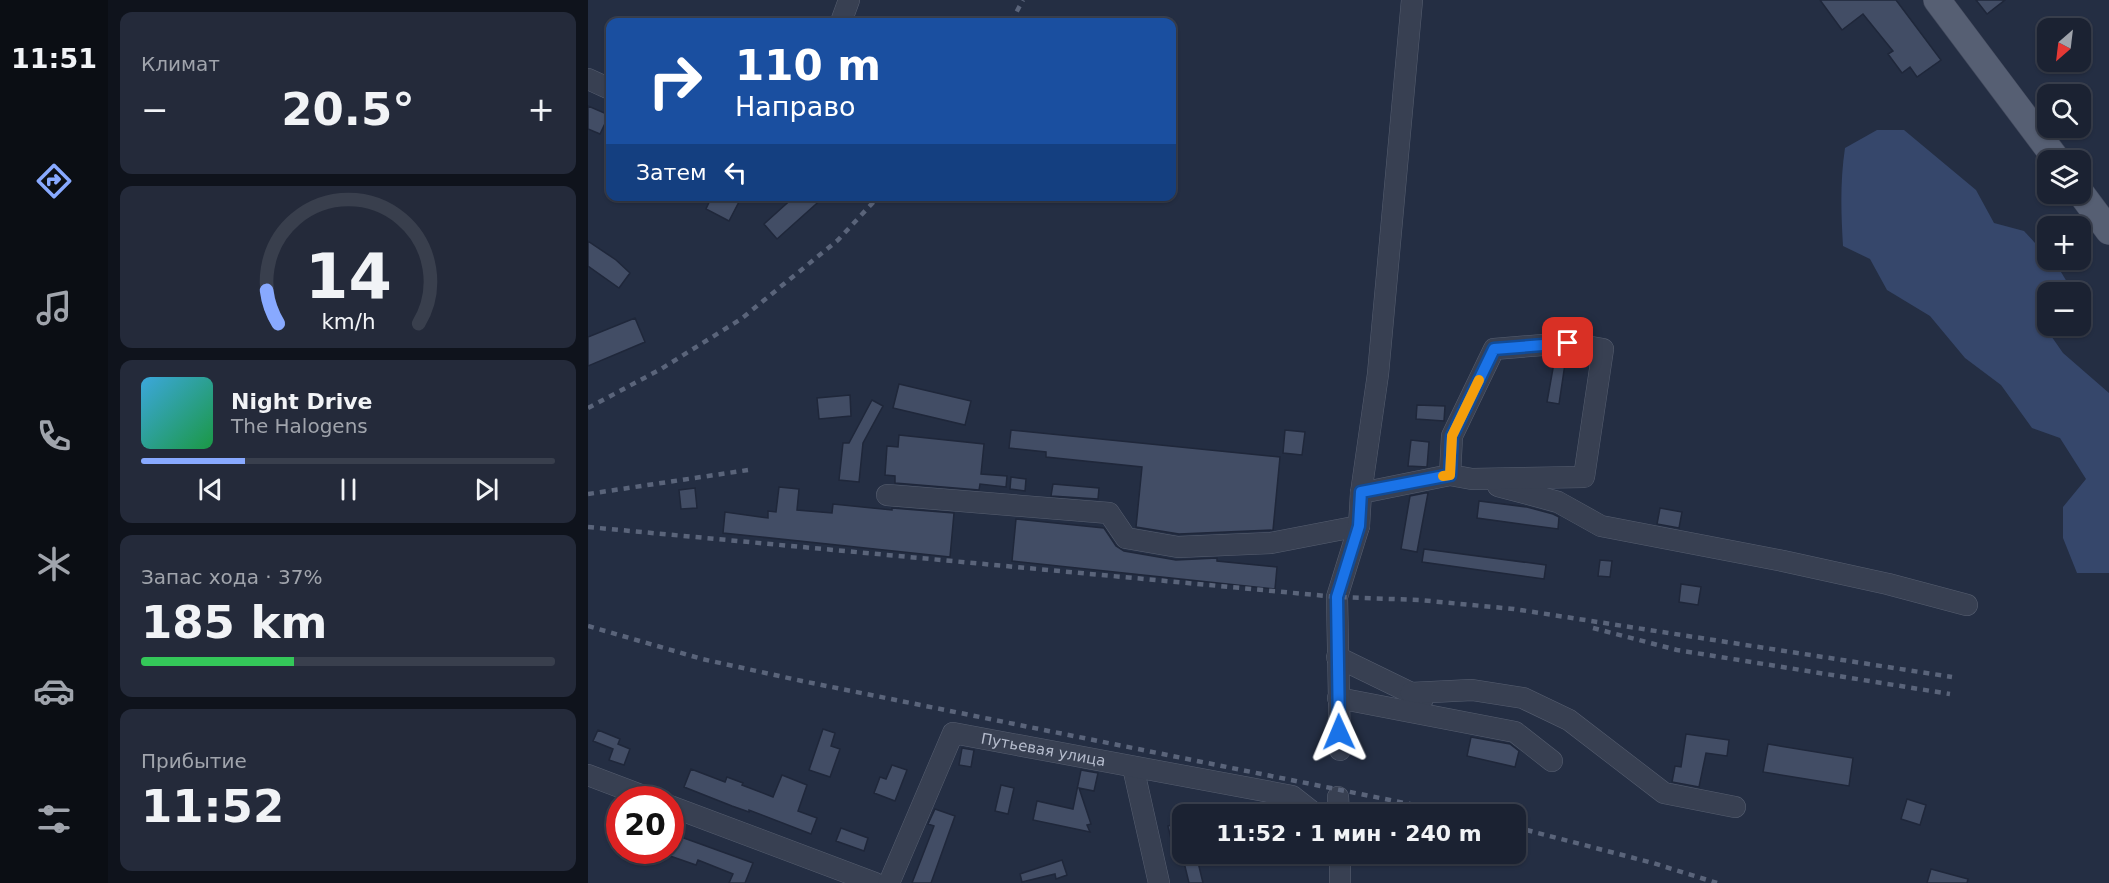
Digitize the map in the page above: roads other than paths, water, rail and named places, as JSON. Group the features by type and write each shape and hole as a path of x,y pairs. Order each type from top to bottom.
{"main road":[{"path":"1937,0 2050,150"},
{"path":"2089,204 2109,231"}],"street":[{"path":"842,18 849,0"},
{"path":"1340,750 1337,597 1359,526 1361,492 1378,374 1412,0"},
{"path":"588,79 606,87"},
{"path":"1450,475 1452,436 1494,349 1568,343 1603,349 1584,477 1472,479"},
{"path":"1361,492 1450,475 1472,479 1558,502 1601,525 1806,566 1888,584 1966,605"},
{"path":"887,495 1109,513 1126,538 1178,547 1271,543 1359,526"},
{"path":"1337,657 1411,693 1445,717"},
{"path":"1411,693 1473,690 1523,698 1569,720 1664,793 1735,807"},
{"path":"1338,698 1515,732 1552,761"},
{"name":"Путьевая улица","path":"889,883 953,733 1292,796 1302,804"},
{"path":"1133,767 1159,883"},
{"path":"588,775 617,786"},
{"path":"684,811 875,883"},
{"path":"1340,864 1340,883"}],"water":[{"path":"1877,130 1904,130 1976,190 1994,223 2024,231 2037,245 2037,270 2060,270 2067,282 2037,282 2037,336 2051,336 2063,353 2109,393 2109,573 2077,573 2063,538 2063,507 2086,479 2060,438 2032,428 2001,385 1965,358 1930,316 1887,290 1870,259 1843,246 1841,197 1845,148"}],"railway":[{"path":"1013,18 1023,0"},
{"path":"588,408 661,369 741,319 838,240 874,201"},
{"path":"588,494 748,470"},
{"path":"588,527 1337,597 1419,600 1514,609 1952,677"},
{"path":"588,626 702,659 802,681 1410,804"},
{"path":"1593,628 1677,650 1950,694"},
{"path":"1526,830 1653,863 1717,883"}]}
